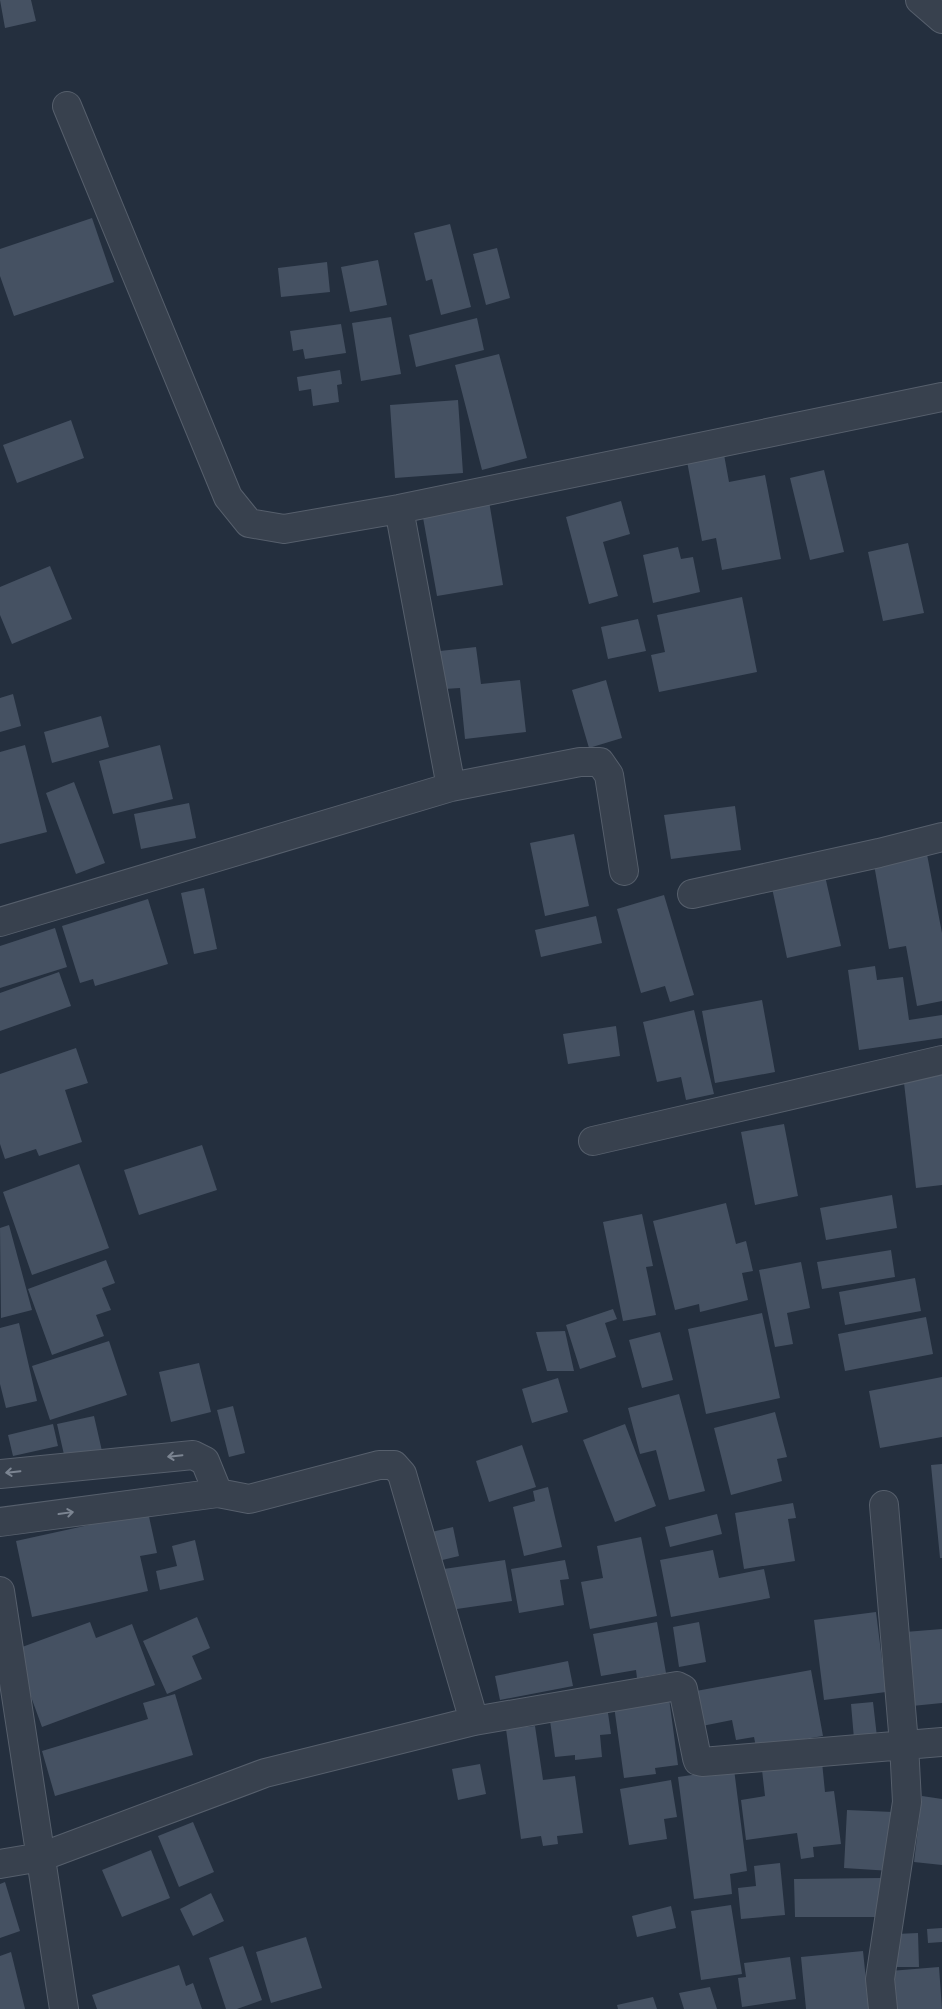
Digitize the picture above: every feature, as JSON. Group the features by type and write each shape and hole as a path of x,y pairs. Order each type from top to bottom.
{"street":[{"path":"920,0 942,19"},
{"path":"67,106 228,497 249,523 284,529 399,509 942,397"},
{"path":"399,509 451,787"},
{"path":"0,922 451,787 580,762 600,762 609,775 624,871"},
{"path":"692,894 879,853 942,836"},
{"path":"593,1141 942,1060"},
{"path":"0,1474 193,1455 205,1461 218,1493"},
{"path":"0,1522 218,1493 249,1499 379,1465 394,1465 402,1474 474,1721"},
{"path":"882,2009 880,1980 907,1802 884,1505"},
{"path":"0,1591 64,2009"},
{"path":"0,1864 41,1856 265,1773 474,1721 677,1686 683,1689 698,1761 942,1742"}],"building":[{"path":"0,0 31,0 36,21 5,28"},
{"path":"92,218 114,282 14,316 0,276 0,249"},
{"path":"450,224 471,307 441,315 432,279 426,281 414,233"},
{"path":"497,248 510,298 486,305 473,254"},
{"path":"378,260 387,305 350,312 341,267"},
{"path":"327,262 330,292 281,297 278,268"},
{"path":"391,317 401,374 361,381 352,323"},
{"path":"477,318 484,350 416,367 409,335"},
{"path":"341,324 346,353 305,359 303,349 293,351 290,331"},
{"path":"499,354 527,458 482,470 455,365"},
{"path":"340,370 342,384 337,385 339,402 313,406 311,389 299,391 297,377"},
{"path":"458,400 463,473 395,478 390,405"},
{"path":"71,420 84,458 17,483 3,445"},
{"path":"723,449 729,482 765,475 781,559 722,570 716,538 702,541 686,456"},
{"path":"824,470 844,552 810,560 790,478"},
{"path":"489,501 503,585 437,596 422,512"},
{"path":"621,501 630,534 603,542 618,596 589,604 566,517"},
{"path":"908,543 924,613 883,621 868,552"},
{"path":"678,547 681,559 693,557 700,592 653,603 643,555"},
{"path":"50,566 72,619 12,644 0,615 0,587"},
{"path":"742,597 757,672 659,692 651,655 665,652 657,615"},
{"path":"638,619 646,651 608,659 601,627"},
{"path":"476,647 481,684 520,680 526,732 465,739 460,688 444,689 440,651"},
{"path":"606,680 622,738 589,748 572,690"},
{"path":"13,694 21,726 0,732 0,698"},
{"path":"101,716 109,747 52,763 44,732"},
{"path":"25,745 47,832 0,844 0,752"},
{"path":"160,745 173,799 113,814 99,761"},
{"path":"74,782 105,863 76,874 46,793"},
{"path":"189,803 196,838 141,849 134,814"},
{"path":"735,806 741,850 671,859 664,815"},
{"path":"574,834 589,906 545,916 530,843"},
{"path":"926,849 942,933 942,1001 917,1006 906,946 889,949 873,859"},
{"path":"825,876 841,946 787,958 772,888"},
{"path":"204,888 217,949 194,954 181,893"},
{"path":"664,895 694,995 670,1002 665,986 641,993 617,909"},
{"path":"148,899 168,964 95,986 93,979 80,983 62,926"},
{"path":"596,916 602,943 541,957 535,930"},
{"path":"55,928 67,967 0,988 0,946"},
{"path":"875,966 877,980 903,977 909,1020 942,1015 942,1038 859,1050 848,970"},
{"path":"59,972 71,1006 0,1031 0,993"},
{"path":"762,1000 775,1072 715,1083 702,1011"},
{"path":"694,1010 714,1094 686,1100 681,1077 657,1082 643,1022"},
{"path":"616,1026 620,1056 568,1064 563,1034"},
{"path":"76,1048 88,1083 65,1090 82,1142 39,1156 36,1149 5,1159 0,1144 0,1074"},
{"path":"942,1069 942,1185 916,1188 903,1074"},
{"path":"784,1124 798,1196 755,1205 741,1132"},
{"path":"202,1145 217,1190 139,1215 124,1170"},
{"path":"79,1164 109,1248 32,1275 3,1192"},
{"path":"892,1195 897,1228 826,1240 820,1208"},
{"path":"726,1203 736,1244 746,1241 753,1271 742,1273 748,1300 700,1312 699,1304 675,1310 653,1221"},
{"path":"642,1214 653,1266 646,1267 656,1315 623,1321 603,1222"},
{"path":"9,1225 32,1310 1,1318 0,1228"},
{"path":"891,1250 895,1277 822,1289 817,1262"},
{"path":"106,1260 115,1283 102,1288 111,1310 96,1315 104,1336 52,1355 28,1289"},
{"path":"801,1262 810,1308 787,1313 793,1344 775,1347 759,1270"},
{"path":"915,1278 921,1311 845,1325 839,1292"},
{"path":"613,1309 617,1319 605,1323 616,1357 580,1369 566,1325"},
{"path":"762,1313 780,1398 706,1414 688,1329"},
{"path":"926,1317 933,1354 845,1371 838,1334"},
{"path":"19,1323 37,1401 6,1408 0,1384 0,1328"},
{"path":"565,1331 574,1371 547,1371 536,1332"},
{"path":"660,1332 673,1380 642,1388 629,1340"},
{"path":"109,1341 127,1395 50,1420 32,1366"},
{"path":"199,1363 211,1412 171,1422 159,1372"},
{"path":"942,1377 942,1437 880,1448 869,1391"},
{"path":"558,1378 568,1412 532,1423 522,1389"},
{"path":"679,1394 705,1491 669,1500 656,1450 640,1454 628,1408"},
{"path":"233,1406 245,1453 229,1457 217,1410"},
{"path":"775,1412 787,1457 777,1459 782,1481 731,1495 714,1428"},
{"path":"94,1416 102,1451 65,1459 57,1424"},
{"path":"53,1424 58,1446 13,1456 8,1435"},
{"path":"625,1424 656,1506 615,1522 583,1440"},
{"path":"522,1445 536,1487 489,1502 476,1461"},
{"path":"942,1464 942,1558 940,1558 931,1465"},
{"path":"548,1487 562,1547 524,1556 513,1507 535,1501 533,1491"},
{"path":"793,1503 796,1518 788,1519 795,1561 744,1569 735,1513"},
{"path":"148,1512 157,1553 140,1556 148,1591 32,1617 16,1541"},
{"path":"717,1514 722,1534 670,1547 665,1527"},
{"path":"453,1527 459,1556 430,1563 423,1534"},
{"path":"641,1537 657,1616 590,1629 581,1582 603,1578 597,1546"},
{"path":"195,1540 204,1580 160,1590 156,1571 177,1566 172,1546"},
{"path":"713,1550 719,1578 764,1569 770,1598 671,1617 660,1560"},
{"path":"505,1560 512,1601 443,1611 437,1570"},
{"path":"565,1560 569,1579 560,1580 564,1605 519,1613 511,1569"},
{"path":"876,1612 886,1692 824,1700 814,1620"},
{"path":"197,1617 210,1648 192,1656 202,1679 167,1694 143,1641"},
{"path":"90,1622 96,1638 132,1624 155,1685 42,1727 14,1650"},
{"path":"657,1622 666,1673 637,1678 636,1670 601,1676 593,1634"},
{"path":"699,1622 706,1662 679,1667 673,1627"},
{"path":"942,1629 942,1703 912,1706 905,1632"},
{"path":"568,1661 573,1686 500,1700 495,1676"},
{"path":"811,1670 823,1736 756,1747 754,1737 736,1740 732,1720 702,1726 696,1691"},
{"path":"175,1694 193,1755 55,1796 42,1751 148,1719 143,1703"},
{"path":"669,1698 678,1765 655,1768 656,1774 624,1778 614,1706"},
{"path":"873,1702 877,1737 854,1739 851,1704"},
{"path":"607,1706 611,1734 600,1735 602,1757 575,1760 575,1755 555,1757 549,1713"},
{"path":"535,1726 543,1780 575,1776 583,1833 557,1836 558,1844 543,1846 541,1836 521,1839 506,1729"},
{"path":"822,1762 825,1792 834,1791 841,1844 813,1847 814,1857 801,1859 797,1833 746,1840 741,1800 765,1796 762,1770"},
{"path":"480,1764 486,1794 458,1800 452,1769"},
{"path":"734,1769 747,1871 730,1874 732,1894 694,1899 678,1777"},
{"path":"671,1780 677,1817 664,1819 667,1839 629,1845 620,1789"},
{"path":"922,1796 942,1799 942,1865 914,1862"},
{"path":"847,1810 893,1812 891,1871 844,1868"},
{"path":"193,1822 214,1872 179,1887 158,1836"},
{"path":"151,1850 170,1898 122,1917 102,1870"},
{"path":"780,1863 785,1915 741,1919 738,1888 756,1886 754,1866"},
{"path":"882,1878 882,1917 795,1917 794,1879"},
{"path":"5,1882 20,1931 0,1938 0,1884"},
{"path":"211,1893 224,1921 193,1936 180,1909"},
{"path":"731,1905 742,1974 701,1980 691,1911"},
{"path":"671,1906 676,1928 637,1937 632,1916"},
{"path":"942,1928 942,1942 928,1943 927,1929"},
{"path":"918,1933 919,1967 897,1967 896,1934"},
{"path":"306,1937 322,1988 271,2003 256,1952"},
{"path":"243,1946 262,2000 237,2009 226,2009 209,1958"},
{"path":"863,1951 869,2009 806,2009 801,1957"},
{"path":"11,1952 25,2009 0,2009 0,1956"},
{"path":"790,1957 796,1999 742,2007 738,1978 746,1977 744,1963"},
{"path":"179,1965 186,1986 193,1983 202,2009 97,2009 92,1995"},
{"path":"939,1967 942,2009 893,2009 890,1971"},
{"path":"710,1987 717,2009 684,2009 679,1993"},
{"path":"653,1997 657,2009 618,2009 617,2005"}]}
